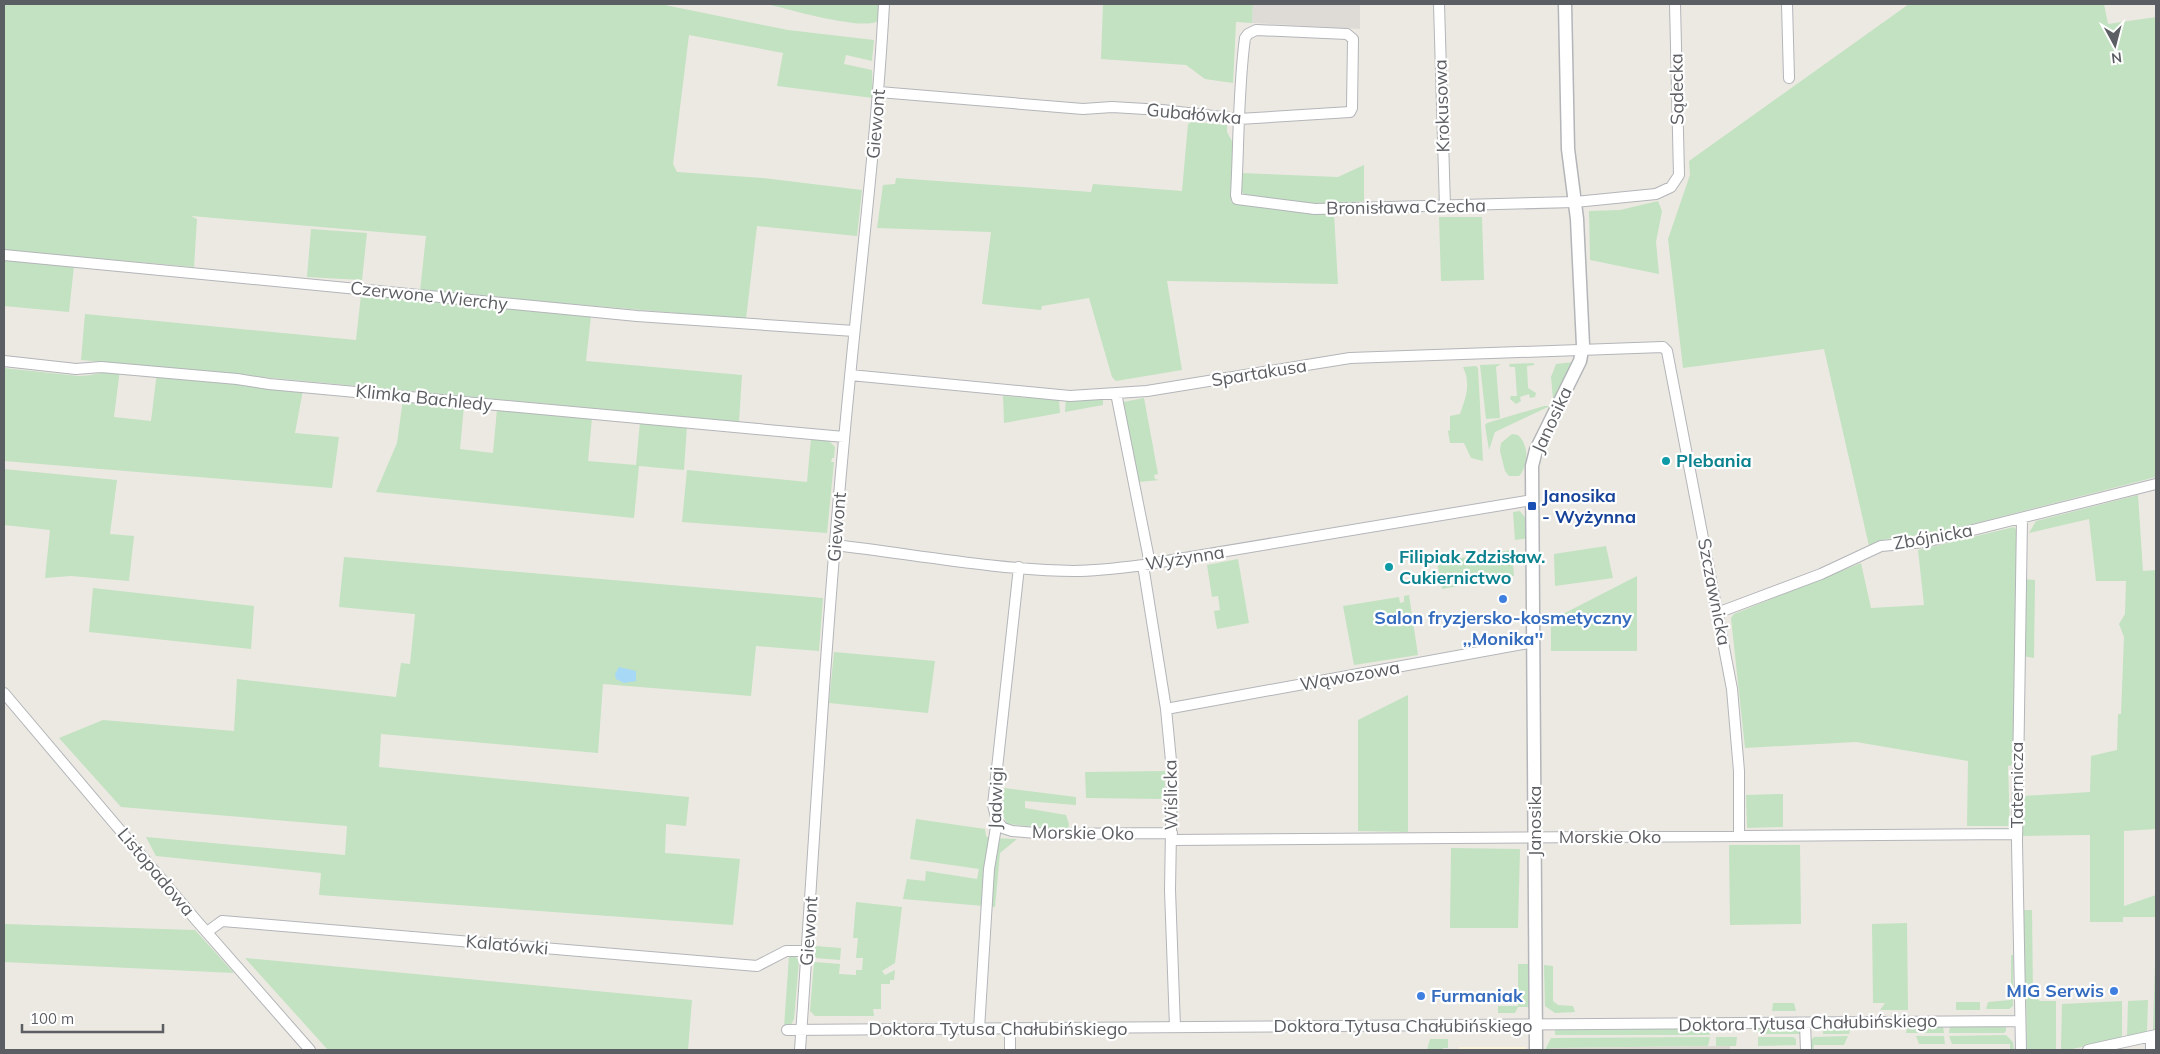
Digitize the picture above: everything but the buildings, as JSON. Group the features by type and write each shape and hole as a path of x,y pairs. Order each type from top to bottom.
{"street":[{"name":"Giewont","path":"800,1050 822,703 844,437 879,92 884,4"},
{"name":"Krokusowa","path":"1439,4 1445,208"},
{"name":"Janosika","path":"1536,1050 1533,459 1582,351 1578,231 1568,150 1565,4"},
{"name":"Sądecka","path":"1676,4 1679,175"},
{"path":"1787,4 1789,78"},
{"name":"Gubałówka","path":"879,92 1083,109 1112,107 1162,110 1239,119 1352,111 1351,36 1347,34 1256,30 1248,34 1245,38 1240,77 1239,119"},
{"name":"Bronisława Czecha","path":"1239,119 1237,199 1314,209 1445,208 1575,202 1656,194 1671,188 1679,175"},
{"name":"Czerwone Wierchy","path":"4,255 637,316 854,331"},
{"name":"Spartakusa","path":"850,375 1070,396 1147,390 1350,358 1582,351 1658,346 1667,351"},
{"name":"Szczawnicka","path":"1667,351 1717,613 1728,661 1739,771 1740,836"},
{"name":"Klimka Bachledy","path":"4,361 76,369 91,367 237,379 269,384 844,437"},
{"name":"Wiślicka","path":"1116,393 1146,565 1166,709 1172,771 1171,942 1175,1028"},
{"name":"Zbójnicka","path":"1717,613 1821,574 1881,546 1925,542 2156,484"},
{"name":"Wyżynna","path":"835,545 1019,567 1074,571 1146,565 1532,500"},
{"name":"Taternicza","path":"2020,1050 2017,834 2022,519"},
{"name":"Jadwigi","path":"979,1029 980,985 989,869 997,821 993,805 1019,567"},
{"name":"Wąwozowa","path":"1166,709 1534,642"},
{"name":"Listopadowa","path":"4,692 207,932 310,1050"},
{"name":"Morskie Oko","path":"997,821 1003,828 1012,831 1047,834 1172,837 1825,837 2017,834"},
{"name":"Kalatówki","path":"207,932 222,921 757,966 786,951 807,951"},
{"name":"Doktora Tytusa Chałubińskiego","path":"787,1030 2020,1021"},
{"path":"1805,1023 1806,1050"},
{"path":"1010,1029 1010,1050"},
{"path":"2088,1050 2154,1036 2151,1050"}],"shaded area":[{"path":"1253,4 1360,4 1360,29 1252,23"},
{"path":"1730,1046 1730,1050 1551,1050 1551,1048"},
{"path":"1459,1047 1526,1047 1526,1050 1459,1050"}],"green space":[{"path":"4,4 660,4 788,30 874,40 872,61 846,55 844,64 872,70 873,98 777,86 783,53 689,35 673,164 677,172 763,178 862,190 857,236 757,226 746,319 420,291 426,236 191,216 197,219 194,267 4,250"},
{"path":"767,4 879,4 878,21 857,23 841,21"},
{"path":"1103,4 1253,4 1252,23 1236,22 1233,83 1205,79 1186,65 1101,59"},
{"path":"1909,4 2104,4 2108,24 2156,17 2156,477 1937,533 1886,539 1869,546 1824,349 1683,368 1668,239 1690,175 1689,161"},
{"path":"1192,122 1227,125 1227,132 1233,143 1231,202 1334,214 1338,284 1167,281 1182,370 1116,381 1112,377 1089,298 1042,306 1041,310 982,304 991,232 877,228 883,185 895,184 896,178 1091,192 1093,184 1182,191 1188,124"},
{"path":"1364,165 1364,201 1324,205 1246,196 1240,190 1241,173 1338,177"},
{"path":"1658,201 1662,211 1656,242 1659,274 1590,260 1589,211 1620,210"},
{"path":"1439,217 1482,217 1484,280 1441,281"},
{"path":"311,229 367,233 362,280 307,277"},
{"path":"4,260 74,266 69,312 4,306"},
{"path":"361,295 591,316 586,361 742,375 739,422 81,360 85,314 356,340"},
{"path":"1574,362 1554,400 1551,377 1556,364"},
{"path":"1534,363 1534,365 1527,366 1528,388 1536,393 1535,397 1530,398 1529,394 1520,397 1521,401 1516,404 1510,399 1511,396 1517,396 1515,367 1510,367 1509,364"},
{"path":"1501,364 1496,367 1500,418 1486,419 1480,365"},
{"path":"1476,366 1478,368 1483,461 1471,458 1464,443 1450,443 1448,431 1450,430 1450,416 1460,414 1466,396 1467,379 1463,367"},
{"path":"4,368 79,376 120,369 114,417 151,421 157,372 303,390 295,433 339,437 332,488 4,461"},
{"path":"1003,396 1059,400 1060,413 1004,423"},
{"path":"1066,398 1103,398 1103,405 1065,412"},
{"path":"1144,398 1158,474 1154,475 1155,479 1159,480 1139,482 1123,402"},
{"path":"403,399 464,406 460,449 493,453 497,409 592,418 588,461 636,465 640,422 687,426 684,470 639,466 634,518 376,492 397,443"},
{"path":"1544,406 1550,406 1495,432 1489,450 1485,425 1487,423"},
{"path":"1512,434 1518,435 1522,439 1526,449 1525,466 1519,476 1509,476 1505,471 1500,451 1501,443"},
{"path":"811,438 828,440 835,447 834,458 832,458 831,462 834,462 827,533 682,522 687,470 807,482"},
{"path":"4,469 117,480 110,534 134,536 129,581 71,576 45,578 50,530 4,525"},
{"path":"2138,495 2143,571 2156,570 2156,829 2124,831 2124,906 2156,895 2156,917 2123,917 2123,922 2090,922 2090,835 2022,836 2023,796 2090,792 2091,756 2117,750 2118,714 2121,714 2124,637 2119,624 2125,614 2126,581 2096,581 2089,519 2029,533 2036,521"},
{"path":"1520,511 1527,520 1529,538 1515,540 1513,512"},
{"path":"2014,527 2018,532 2013,765 2008,766 2010,826 1967,826 1968,761 1856,742 1745,748 1731,618 1734,614 1861,563 1871,608 1924,605 1918,550"},
{"path":"1606,546 1613,578 1555,586 1554,554"},
{"path":"1512,550 1514,576 1442,589 1437,562"},
{"path":"344,557 823,598 819,651 756,646 751,696 603,684 598,753 381,734 379,767 689,797 686,826 666,824 665,853 740,859 733,925 319,895 321,873 156,856 146,837 345,855 347,826 121,807 59,738 103,720 234,731 237,679 396,697 401,663 410,664 415,614 339,607"},
{"path":"1238,559 1249,623 1217,629 1214,611 1220,610 1218,596 1212,597 1207,565"},
{"path":"1637,576 1637,651 1551,651 1551,616 1559,616"},
{"path":"2025,579 2035,580 2034,658 2023,656"},
{"path":"93,588 254,606 251,649 89,632"},
{"path":"1409,595 1418,655 1354,665 1343,606 1399,597 1400,603 1404,602 1404,596"},
{"path":"834,652 935,661 928,713 829,703"},
{"path":"1408,695 1408,832 1358,831 1358,720"},
{"path":"1166,771 1164,799 1086,798 1085,772"},
{"path":"1004,788 1076,797 1076,805 1025,801 1025,808 1066,815 1069,824 1068,830 1007,824 1001,811"},
{"path":"1783,794 1783,827 1747,828 1746,795"},
{"path":"916,819 985,829 986,836 989,838 1017,839 1000,853 995,907 903,899 907,879 925,881 926,871 977,879 979,869 910,859"},
{"path":"1729,845 1800,845 1801,924 1730,925"},
{"path":"1451,848 1520,849 1518,928 1450,928"},
{"path":"856,902 902,907 895,963 882,971 885,975 895,970 894,980 890,980 890,984 881,984 881,1009 873,1009 874,1016 815,1016 810,1011 814,962 840,964 839,974 856,975 856,970 862,970 863,958 856,958 858,938 853,938"},
{"path":"2023,910 2032,910 2033,996 2040,1001 2056,1001 2056,1050 2027,1049 2026,992 2023,990"},
{"path":"1907,923 1908,1010 1880,1010 1885,1003 1873,1003 1872,924"},
{"path":"4,924 195,930 234,973 4,962"},
{"path":"2156,927 2156,1031 2153,1030"},
{"path":"815,946 841,948 840,960 815,958"},
{"path":"2011,955 2013,955 2013,1006 2009,1009 1986,1009 1988,1002 2011,1000"},
{"path":"789,956 795,956 799,961 794,1019 790,1027 784,1027"},
{"path":"245,958 692,1000 688,1050 328,1050"},
{"path":"1518,964 1531,964 1531,1007 1518,1007 1515,1013 1498,1013 1498,1006 1518,1006"},
{"path":"1544,965 1553,966 1553,1001 1558,1005 1573,1006 1575,1012 1555,1013 1545,1006"},
{"path":"2148,1000 2147,1032 2127,1038 2128,1001"},
{"path":"2122,1001 2122,1039 2067,1050 2061,1049 2062,1004"},
{"path":"1956,1002 1980,1002 1980,1010 1956,1010"},
{"path":"1773,1003 1794,1003 1796,1011 1772,1011"},
{"path":"2006,1025 2004,1033 1949,1033 1950,1026"},
{"path":"1943,1026 1944,1033 1906,1033 1907,1027"},
{"path":"1823,1027 1849,1027 1850,1029 1849,1034 1823,1034"},
{"path":"1708,1028 1710,1035 1555,1035 1555,1029"},
{"path":"1758,1028 1795,1028 1802,1034 1758,1034"},
{"path":"2006,1035 2013,1042 2014,1050 2010,1050 2010,1044 1952,1044 1949,1036"},
{"path":"1848,1036 1844,1045 1814,1045 1813,1050 1811,1050 1811,1040 1814,1037"},
{"path":"1916,1036 1944,1036 1945,1044 1919,1044"},
{"path":"1710,1037 1708,1046 1551,1048 1551,1050 1545,1050 1551,1038"},
{"path":"1716,1037 1737,1037 1736,1046 1716,1046"},
{"path":"1758,1037 1793,1037 1796,1039 1796,1045 1758,1046"},
{"path":"1430,1039 1448,1039 1448,1048 1443,1048 1443,1050 1427,1050"}],"water":[{"path":"619,667 636,671 636,681 624,683 616,679 615,674"}],"place":[{"name":"Plebania","path":"1666,461"},
{"name":"Janosika - Wyżynna","path":"1532,506"},
{"name":"Filipiak Zdzisław. Cukiernictwo","path":"1389,567"},
{"name":"Salon fryzjersko-kosmetyczny ,,Monika''","path":"1503,599"},
{"name":"MIG Serwis","path":"2114,991"},
{"name":"Furmaniak","path":"1421,996"}]}
